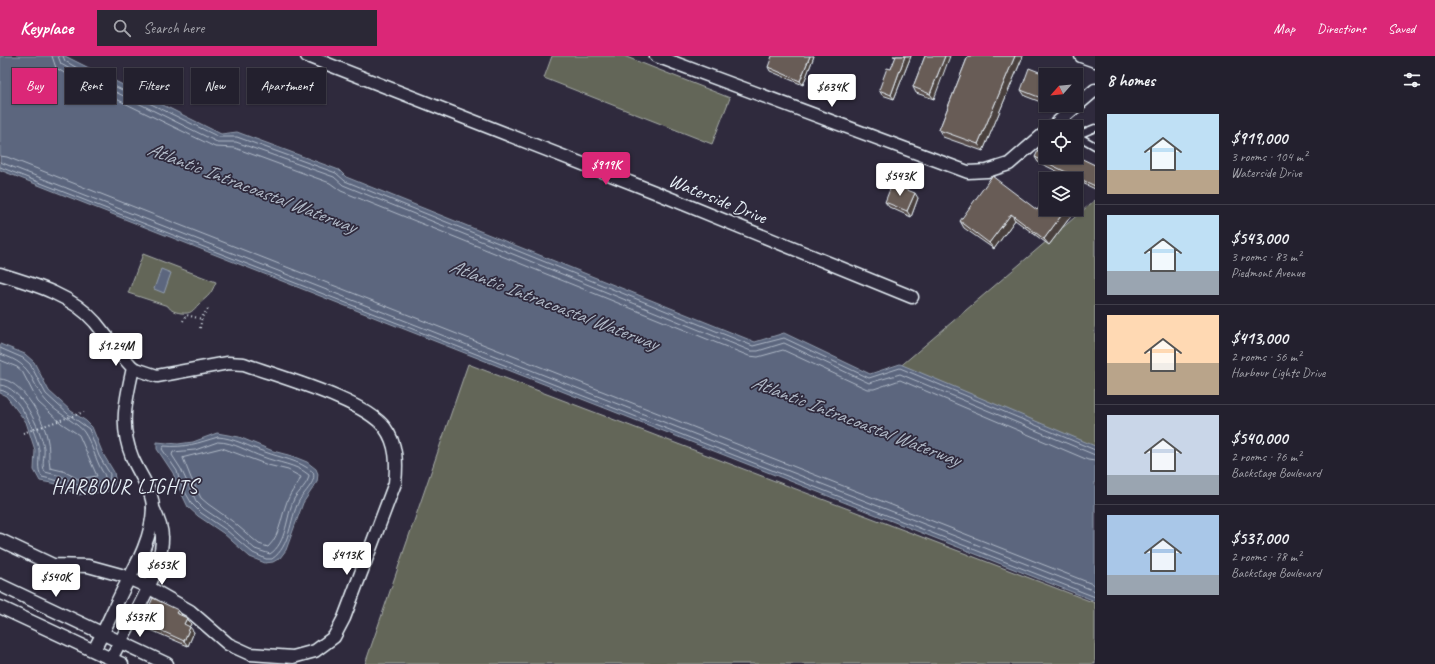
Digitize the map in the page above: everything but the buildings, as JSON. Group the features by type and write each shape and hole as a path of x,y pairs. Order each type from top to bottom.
{"street":[{"name":"Waterside Drive","path":"307,56 652,191 912,297"},
{"path":"656,56 968,172 987,171 1009,164 1039,138"},
{"path":"1081,56 1095,61"},
{"path":"1062,120 1095,90"},
{"path":"0,274 28,282 67,299 95,321 115,350 132,368 157,376 228,363 244,364 344,400 376,418 385,428 393,443 397,464 395,483 344,618 334,637 315,651 293,657 250,654 228,644 190,611 148,587 130,579 88,566 53,565 0,540"},
{"path":"111,659 154,575 162,539 159,522 151,498 132,458 125,434 124,411 132,368"},
{"path":"94,650 130,579 150,534 153,507"},
{"path":"0,585 167,664"},
{"path":"0,606 122,664"}],"lane":[{"path":"1083,133 1095,128"},
{"path":"1083,139 1095,146"}],"path":[{"path":"200,328 202,319 208,309"},
{"path":"183,321 186,314 202,319"},
{"path":"23,433 84,412"}],"green space":[{"path":"552,56 624,56 730,98 712,144 544,78"},
{"path":"1095,200 1095,451 897,369 1076,216 1083,216 1083,210"},
{"path":"143,254 216,282 209,295 192,312 175,312 168,306 128,293"},
{"path":"468,364 1095,603 1095,664 365,664"}],"water":[{"name":"Atlantic Intracoastal Waterway","path":"0,56 65,56 89,68 65,68 65,104 116,104 116,82 124,86 124,104 161,104 221,134 237,132 339,170 346,177 755,342 784,333 870,374 900,364 1095,446 1095,601 0,170"},
{"path":"161,269 171,273 164,293 154,289"},
{"path":"0,344 25,354 34,362 49,391 71,411 92,427 103,454 114,472 115,479 113,486 108,491 77,495 57,484 40,481 34,470 35,450 26,422 6,396 0,393"},
{"path":"217,433 239,437 273,451 292,456 307,462 316,469 318,474 317,482 303,503 286,550 280,558 273,562 265,563 250,557 223,533 198,516 188,507 173,473 157,449 157,442 178,444 193,442"}],"district":[{"name":"HARBOUR LIGHTS","path":"125,486"}]}
